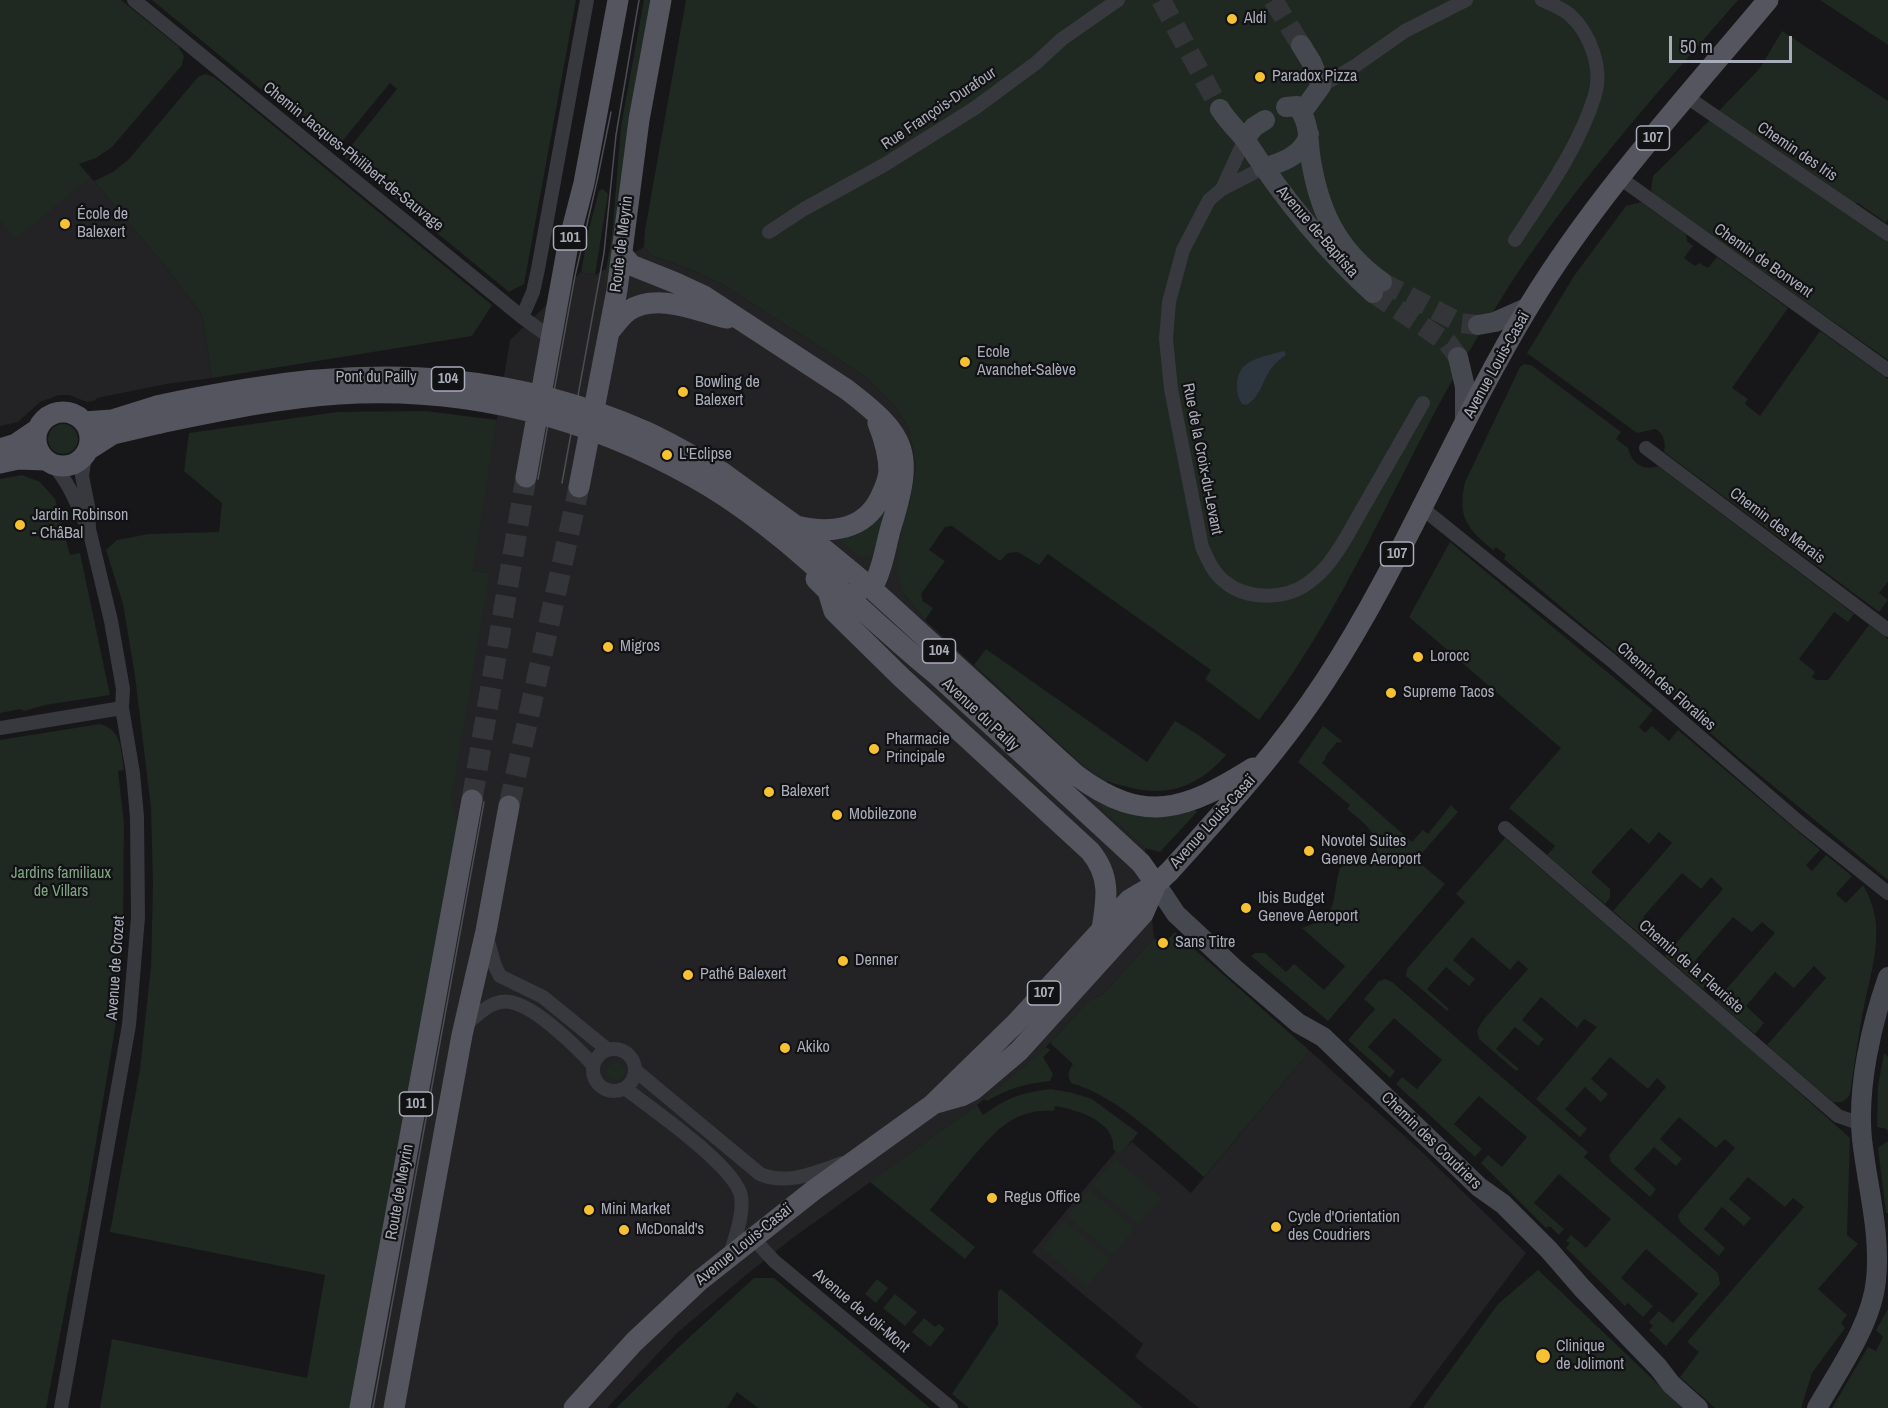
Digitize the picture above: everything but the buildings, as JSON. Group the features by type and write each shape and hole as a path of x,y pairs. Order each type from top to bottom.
{"main road":[{"name":"101","path":"526,477 568,245 584,183 618,0"},
{"name":"Route de Meyrin","path":"579,487 609,332 622,254 636,141 661,0"},
{"name":"Avenue Louis-Casaï","path":"574,1408 651,1324 699,1281 752,1237 932,1105 1005,1035 1129,900 1156,884 1269,758 1326,680 1356,630 1422,508 1465,422 1528,307 1557,262 1620,178 1768,0"},
{"path":"622,254 631,265 704,296 846,389 866,404 897,437 905,468 901,495 884,549 880,572 870,587 857,589 797,542 813,530 847,528 866,518 876,506 887,484 889,473 886,447 875,414"},
{"path":"609,332 628,312 638,306 654,303 669,304 739,320"},
{"name":"Pont du Pailly","path":"159,415 198,397 303,380 373,376 444,379 514,389 582,407 648,433 717,480"},
{"path":"0,449 16,444 38,429 50,415 59,412 68,412 77,416 84,422 90,436 86,453 70,466 61,467 49,462 18,459 0,463"},
{"name":"104","path":"84,422 159,415"},
{"name":"104","path":"86,453 113,434 159,415"},
{"path":"38,429 37,446 49,462"},
{"name":"Avenue du Pailly","path":"717,480 797,542 870,587 1076,775 1102,793 1119,801 1163,808"},
{"name":"Avenue du Pailly","path":"797,542 900,645 936,674 1133,855 1156,884"},
{"name":"104","path":"797,542 799,561 828,591 834,610 842,619 1098,860 1104,873 1106,887 1102,930"},
{"name":"Avenue Louis-Casaï","path":"1163,808 1185,803 1207,794 1269,758"},
{"name":"Route de Meyrin","path":"360,1408 472,800"},
{"name":"Route de Meyrin","path":"394,1408 464,1026 486,931 509,806"},
{"name":"Avenue Louis-Casaï","path":"932,1105 973,1090 1019,1051 1143,914 1156,884"}],"street":[{"name":"Chemin Jacques-Philibert-de-Sauvage","path":"134,0 522,317 551,338"},
{"path":"522,317 533,292 538,269 587,0"},
{"name":"Rue François-Durafour","path":"769,232 804,209 884,165 975,108 1036,63 1062,39 1118,0"},
{"path":"1263,168 1278,164 1296,154 1306,144 1301,120 1321,86 1355,66 1405,31 1466,0"},
{"path":"1515,240 1564,163 1596,94 1594,55 1588,40 1570,15 1542,0"},
{"path":"1301,45 1312,63 1321,86"},
{"name":"Chemin des Iris","path":"1687,97 1888,234"},
{"path":"1220,109 1245,139 1254,127 1265,120"},
{"name":"Avenue de-Baptista","path":"1245,139 1263,168 1343,266 1378,287 1349,254 1330,223 1316,186 1301,120"},
{"name":"Rue de la Croix-du-Levant","path":"1222,189 1245,139"},
{"name":"Rue de la Croix-du-Levant","path":"1263,168 1222,189 1209,201 1183,250 1169,302 1166,339 1171,389 1202,547 1213,570 1226,583 1260,595 1286,593 1307,585 1320,574 1338,550 1424,403"},
{"name":"Chemin de Bonvent","path":"1620,178 1888,370"},
{"path":"1478,326 1495,322 1528,307"},
{"path":"1458,357 1465,387 1465,422"},
{"name":"Chemin des Marais","path":"1646,448 1888,630"},
{"name":"Avenue de Crozet","path":"61,1408 129,1025 138,917 133,773 122,708 123,689 118,654 89,529 88,506 82,476 86,453"},
{"name":"Avenue de Crozet","path":"49,462 62,475 72,491 89,529"},
{"name":"Chemin des Floralies","path":"1422,508 1611,660 1800,823 1888,893"},
{"path":"0,728 122,708"},
{"name":"Chemin de la Fleuriste","path":"1505,828 1838,1116 1861,1124"},
{"name":"Chemin des Coudriers","path":"1156,884 1176,914 1298,1023 1323,1037 1479,1187 1503,1204 1549,1250 1658,1367 1671,1384 1698,1408"},
{"path":"486,931 491,957 500,976 543,997 608,1050"},
{"path":"1817,1408 1858,1335 1866,1317 1876,1281 1875,1236 1861,1124 1861,1103 1868,1059 1888,977"},
{"path":"464,1026 491,1005 503,1002 518,1004 539,1017 578,1049 593,1065"},
{"path":"617,1049 625,1052 633,1060 636,1071 632,1083 626,1089 613,1092 600,1087 594,1077 593,1065 599,1055 608,1050 617,1049"},
{"path":"636,1071 754,1171 764,1176 795,1178 856,1159"},
{"path":"626,1089 711,1156 734,1179 741,1201 737,1233 729,1257"},
{"name":"Avenue de Joli-Mont","path":"752,1237 774,1261 951,1408"}],"shaded area":[{"name":"École de Balexert","path":"7,87 94,181 165,266 202,315 212,378 166,384 87,402 69,395 59,395 40,402 18,422 0,426 0,88"},
{"path":"644,247 653,256 722,284 866,377 895,406 909,429 916,466 909,505 904,594 925,620 1068,753 1108,781 1093,801 1145,848 1154,938 1103,994 1088,1001 1046,1047 1019,1072 790,1240 746,1275 677,1333 607,1408 351,1408 459,824 450,800 489,573 472,570 510,340 581,272 595,275"},
{"path":"1284,351 1286,355 1273,367 1255,398 1246,405 1242,404 1237,385 1241,370 1253,360"},
{"name":"Cycle d'Orientation des Coudriers","path":"1310,1051 1421,1151 1526,1253 1409,1408 1199,1408 1135,1357 1143,1344 1032,1252 1116,1151 1120,1154 1132,1142 1191,1193"}],"green space":[{"path":"0,0 121,0 178,46 184,56 182,65 112,147 96,158 79,164 90,177 18,237 13,236 0,220"},
{"path":"152,0 576,0 524,284 509,292 343,156 397,89 390,83 335,150"},
{"path":"644,0 652,0 609,283 604,282 612,236 621,126"},
{"path":"686,0 1738,0 1580,187 1522,266 1449,385 1336,603 1287,682 1259,720 1205,679 1211,670 1048,554 1039,565 1018,552 1008,553 1000,561 952,526 945,527 929,550 945,561 921,594 923,601 933,608 925,620 904,594 896,569 898,546 916,466 909,429 895,406 866,377 722,284 653,256 644,247 645,230"},
{"path":"1820,0 1888,0 1888,45"},
{"path":"1782,31 1888,101 1888,219 1886,223 1858,203 1851,205 1717,113 1760,68"},
{"path":"205,74 214,77 492,305 472,336 212,378 202,315 165,266 94,181 113,172 129,159 198,77"},
{"path":"1711,119 1888,240 1888,360 1656,197 1651,190 1653,176"},
{"path":"603,189 608,194 595,275 581,272 599,191"},
{"path":"1641,202 1686,234 1687,241 1693,246 1684,258 1695,266 1699,263 1708,268 1717,257 1788,308 1732,388 1748,399 1745,404 1760,416 1820,331 1888,379 1888,582 1879,593 1888,600 1879,612 1664,452 1664,439 1656,429 1637,433 1527,353 1574,276 1626,206"},
{"path":"1524,364 1531,365 1621,432 1616,439 1628,448 1632,458 1638,464 1647,468 1658,466 1854,614 1848,622 1834,612 1799,659 1815,672 1812,677 1816,680 1828,680 1869,625 1888,639 1888,880 1739,758 1678,705 1680,702 1650,681 1657,671 1650,666 1642,675 1504,559 1506,555 1496,547 1493,550 1466,521 1462,505 1465,482 1520,367"},
{"path":"425,411 497,420 473,570 490,573 451,799 459,824 351,1408 100,1408 112,1339 307,1378 325,1275 110,1232 140,1069 151,966 153,886 151,808 135,676 123,604 106,550 117,540 149,534 219,532 222,503 184,471 189,433 337,412"},
{"path":"63,424 74,428 78,439 74,450 63,454 52,450 48,439 52,428"},
{"path":"22,475 40,482 55,499 70,555 80,553 110,695 45,705 24,711 21,709 0,713 0,479"},
{"path":"887,501 876,555 861,558 835,536"},
{"path":"1450,542 1653,710 1639,727 1645,733 1652,726 1669,741 1678,730 1820,850 1806,865 1812,871 1826,855 1852,876 1836,894 1846,903 1863,885 1875,916 1876,946 1850,1094 1845,1100 1833,1102 1767,1045 1826,978 1814,966 1794,988 1775,972 1746,1006 1764,1023 1755,1034 1716,1001 1775,933 1762,922 1752,932 1733,917 1694,962 1713,978 1703,989 1665,956 1723,889 1711,877 1701,889 1682,873 1643,917 1662,934 1663,939 1656,948 1613,911 1672,843 1659,832 1649,844 1631,828 1591,872 1610,889 1610,898 1605,904 1547,855 1555,846 1509,808 1561,748 1409,617"},
{"path":"986,649 1147,762 1175,721 1226,755 1216,766 1194,782 1169,790 1143,790 1108,781 1073,756 974,665"},
{"name":"Jardins familiaux de Villars","path":"100,724 113,731 116,736 121,748 124,770 118,771 124,822 123,927 115,1029 88,1190 46,1408 0,1408 0,740"},
{"path":"1323,726 1342,741 1337,742 1322,763 1412,842 1423,830 1428,834 1451,805 1458,812 1416,860 1445,884 1328,1021 1251,956 1255,953 1265,953 1286,972 1294,964 1324,990 1345,966 1302,928 1315,923 1329,912 1340,868 1358,856 1371,867 1377,849 1376,841 1368,827 1347,809 1350,805 1298,762"},
{"path":"1094,798 1194,808 1197,812 1160,852 1145,848 1093,801"},
{"path":"1505,838 1850,1138 1847,1235 1858,1244 1818,1289 1847,1315 1841,1323 1845,1328 1812,1373 1801,1408 1715,1408 1680,1377 1699,1352 1687,1342 1804,1207 1793,1198 1785,1207 1748,1177 1729,1199 1751,1218 1744,1226 1722,1207 1704,1229 1725,1248 1719,1256 1681,1223 1678,1217 1735,1148 1725,1139 1716,1148 1679,1117 1660,1139 1682,1159 1676,1166 1654,1147 1634,1169 1656,1189 1650,1197 1611,1162 1609,1155 1666,1087 1657,1078 1648,1089 1610,1057 1591,1079 1608,1094 1601,1102 1585,1087 1565,1109 1587,1129 1580,1137 1536,1099 1597,1027 1584,1019 1577,1028 1541,997 1522,1020 1544,1039 1538,1046 1515,1027 1496,1049 1519,1069 1516,1071 1479,1039 1477,1030 1528,969 1518,960 1510,970 1472,937 1453,960 1475,979 1469,986 1446,967 1427,989 1449,1009 1447,1011 1406,976 1407,969 1465,902 1456,894"},
{"path":"1175,932 1310,1051 1204,1177 1124,1110 1089,1089 1071,1083 1069,1073 1073,1064 1050,1043 1088,1001 1103,994 1154,938 1163,944"},
{"path":"1385,979 1392,982 1588,1152 1584,1157 1718,1273 1720,1284 1666,1346 1649,1330 1653,1326 1649,1322 1659,1311 1673,1323 1698,1294 1646,1249 1621,1278 1653,1306 1643,1317 1628,1303 1625,1306 1566,1248 1570,1243 1566,1241 1571,1235 1586,1248 1611,1219 1559,1174 1534,1203 1564,1229 1559,1235 1550,1226 1546,1228 1481,1163 1488,1155 1502,1167 1527,1137 1479,1096 1454,1124 1482,1149 1475,1157 1396,1084 1402,1077 1417,1089 1442,1060 1394,1018 1368,1047 1395,1071 1390,1078 1348,1040 1375,1009 1364,999 1379,981"},
{"path":"1046,1047 1050,1050 1043,1057 1053,1074 1050,1081 1017,1087 987,1101 984,1099 1018,1072"},
{"path":"1884,1053 1888,1057 1888,1134 1887,1129 1877,1127 1878,1086"},
{"path":"616,1062 622,1065 625,1071 622,1077 616,1080 610,1077 607,1071 610,1065"},
{"path":"1051,1089 1092,1099 1138,1133 1120,1155 1113,1149 1112,1139 1102,1124 1084,1114 1064,1108 1055,1106 1054,1111 1026,1114 1005,1125 977,1152 930,1210 975,1247 965,1259 870,1182 977,1105 983,1115 1015,1097"},
{"path":"1888,1141 1888,1213 1886,1213 1878,1148"},
{"path":"1115,1159 1161,1198 1138,1224 1093,1186"},
{"path":"1089,1190 1135,1228 1113,1255 1067,1216"},
{"path":"1064,1221 1110,1259 1087,1286 1042,1248"},
{"name":"Clinique de Jolimont","path":"1538,1270 1683,1408 1423,1408 1498,1304"},
{"path":"754,1278 774,1278 930,1408 758,1408 737,1392 727,1408 616,1408"},
{"path":"877,1279 888,1288 876,1303 865,1294"},
{"path":"1001,1289 1143,1408 969,1408 952,1394 998,1325 998,1292"},
{"path":"895,1294 917,1312 905,1326 883,1308"},
{"path":"1888,1309 1888,1408 1832,1408 1868,1347 1876,1351 1883,1337 1876,1330"},
{"path":"924,1318 935,1327 939,1324 945,1329 930,1347 912,1332"}],"tunnel":[{"path":"1161,0 1220,109"},
{"path":"1273,0 1301,45"},
{"path":"1382,282 1460,323 1478,325"},
{"path":"1373,293 1448,343 1458,357"},
{"path":"472,800 526,477"},
{"path":"509,806 579,487"}],"tram line":[{"path":"562,483 604,253 616,135 639,0"},
{"path":"538,479 575,276 611,112"},
{"path":"373,1408 484,802"}],"place":[{"name":"Aldi","path":"1232,19"},
{"name":"Paradox Pizza","path":"1260,77"},
{"name":"École de Balexert","path":"65,224"},
{"name":"Ecole Avanchet-Salève","path":"965,362"},
{"name":"Bowling de Balexert","path":"683,392"},
{"name":"L'Eclipse","path":"667,455"},
{"name":"Jardin Robinson - ChâBal","path":"20,525"},
{"name":"Migros","path":"608,647"},
{"name":"Lorocc","path":"1418,657"},
{"name":"Supreme Tacos","path":"1391,693"},
{"name":"Pharmacie Principale","path":"874,749"},
{"name":"Balexert","path":"769,792"},
{"name":"Mobilezone","path":"837,815"},
{"name":"Novotel Suites Geneve Aeroport","path":"1309,851"},
{"name":"Ibis Budget Geneve Aeroport","path":"1246,908"},
{"name":"Sans Titre","path":"1163,943"},
{"name":"Denner","path":"843,961"},
{"name":"Pathé Balexert","path":"688,975"},
{"name":"Akiko","path":"785,1048"},
{"name":"Regus Office","path":"992,1198"},
{"name":"Mini Market","path":"589,1210"},
{"name":"Cycle d'Orientation des Coudriers","path":"1276,1227"},
{"name":"McDonald's","path":"624,1230"},
{"name":"Clinique de Jolimont","path":"1543,1356"}]}
